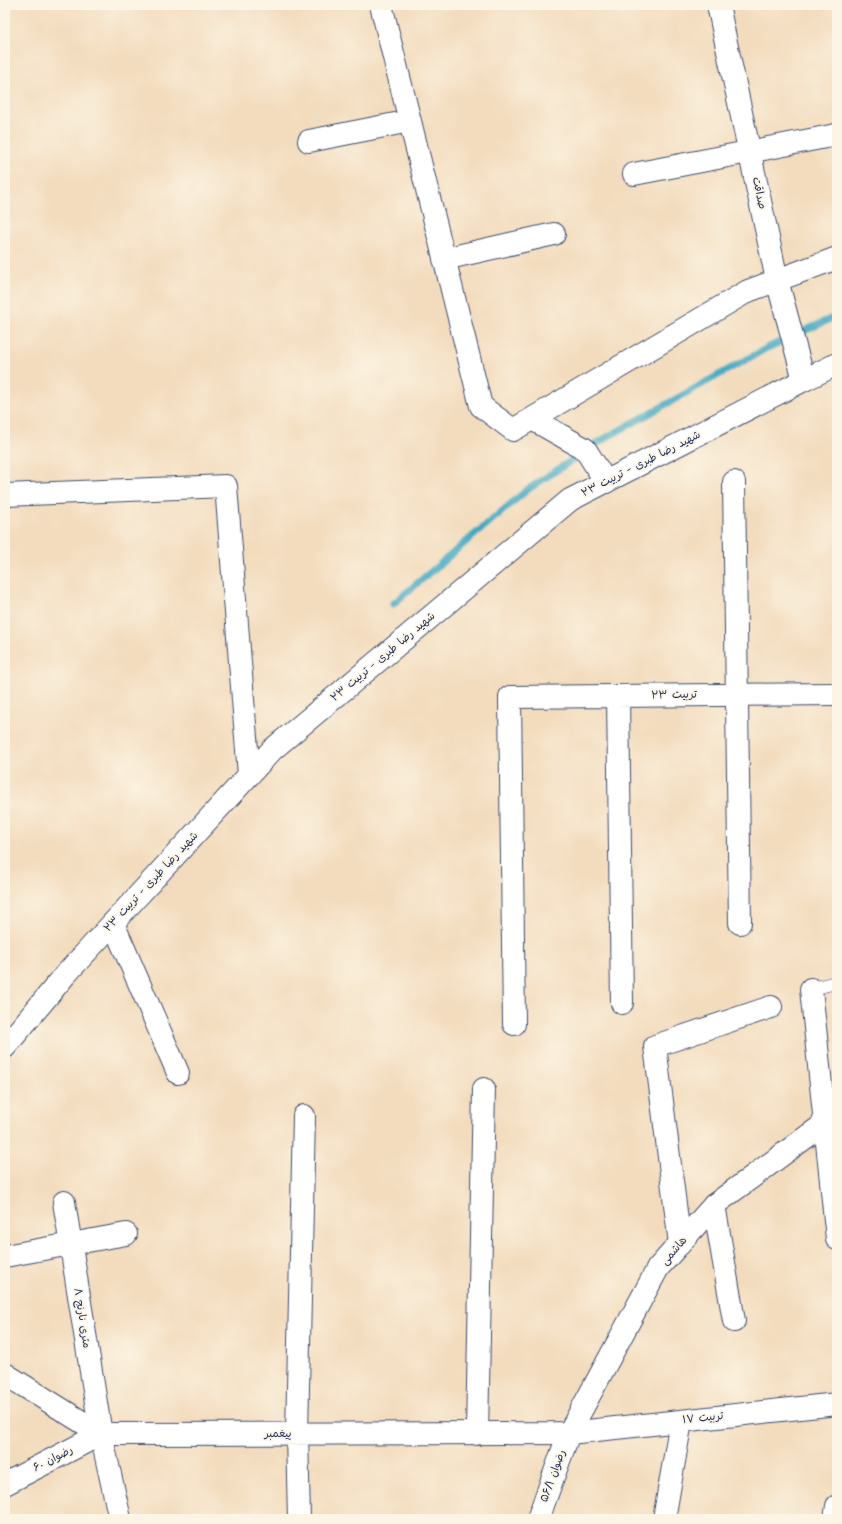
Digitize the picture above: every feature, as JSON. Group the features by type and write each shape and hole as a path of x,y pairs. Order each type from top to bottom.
{"street":[{"path":"381,5 481,406 513,430 748,291 837,258"},
{"name":"صداقت","path":"718,5 778,280 804,380"},
{"path":"309,141 410,121"},
{"path":"634,174 836,134"},
{"path":"444,259 554,234"},
{"name":"شهید رضا طبری - تربیت ۲۳","path":"5,1047 66,974 273,749 570,500 837,364"},
{"path":"532,419 585,449 606,482"},
{"path":"734,482 740,922"},
{"path":"5,495 226,486 249,776"},
{"name":"تربیت ۲۳","path":"514,1024 510,697 837,694"},
{"path":"618,696 622,1003"},
{"path":"113,923 178,1073"},
{"path":"811,989 831,1122 837,1239"},
{"path":"680,1244 655,1046 771,1007"},
{"path":"477,1434 484,1089"},
{"path":"299,1519 297,1434 304,1116"},
{"name":"هاشمی","path":"569,1433 658,1268 714,1204 831,1122"},
{"name":"۸ متری نارنج","path":"64,1202 101,1434 120,1519"},
{"path":"714,1204 734,1322"},
{"path":"5,1256 126,1234"},
{"path":"5,1374 101,1434"},
{"name":"تربیت ۱۷","path":"569,1433 837,1404"},
{"path":"664,1519 682,1421"},
{"name":"پیغمبر","path":"101,1434 569,1433"},
{"name":"رضوان ۵۶/۱","path":"538,1519 569,1433"},
{"name":"رضوان ۶۰","path":"5,1484 101,1434"},
{"path":"835,1519 837,1506"}],"lane":[{"path":"811,989 837,982"}],"waterway":[{"path":"393,604 527,490 604,439 767,348 837,316"}]}
